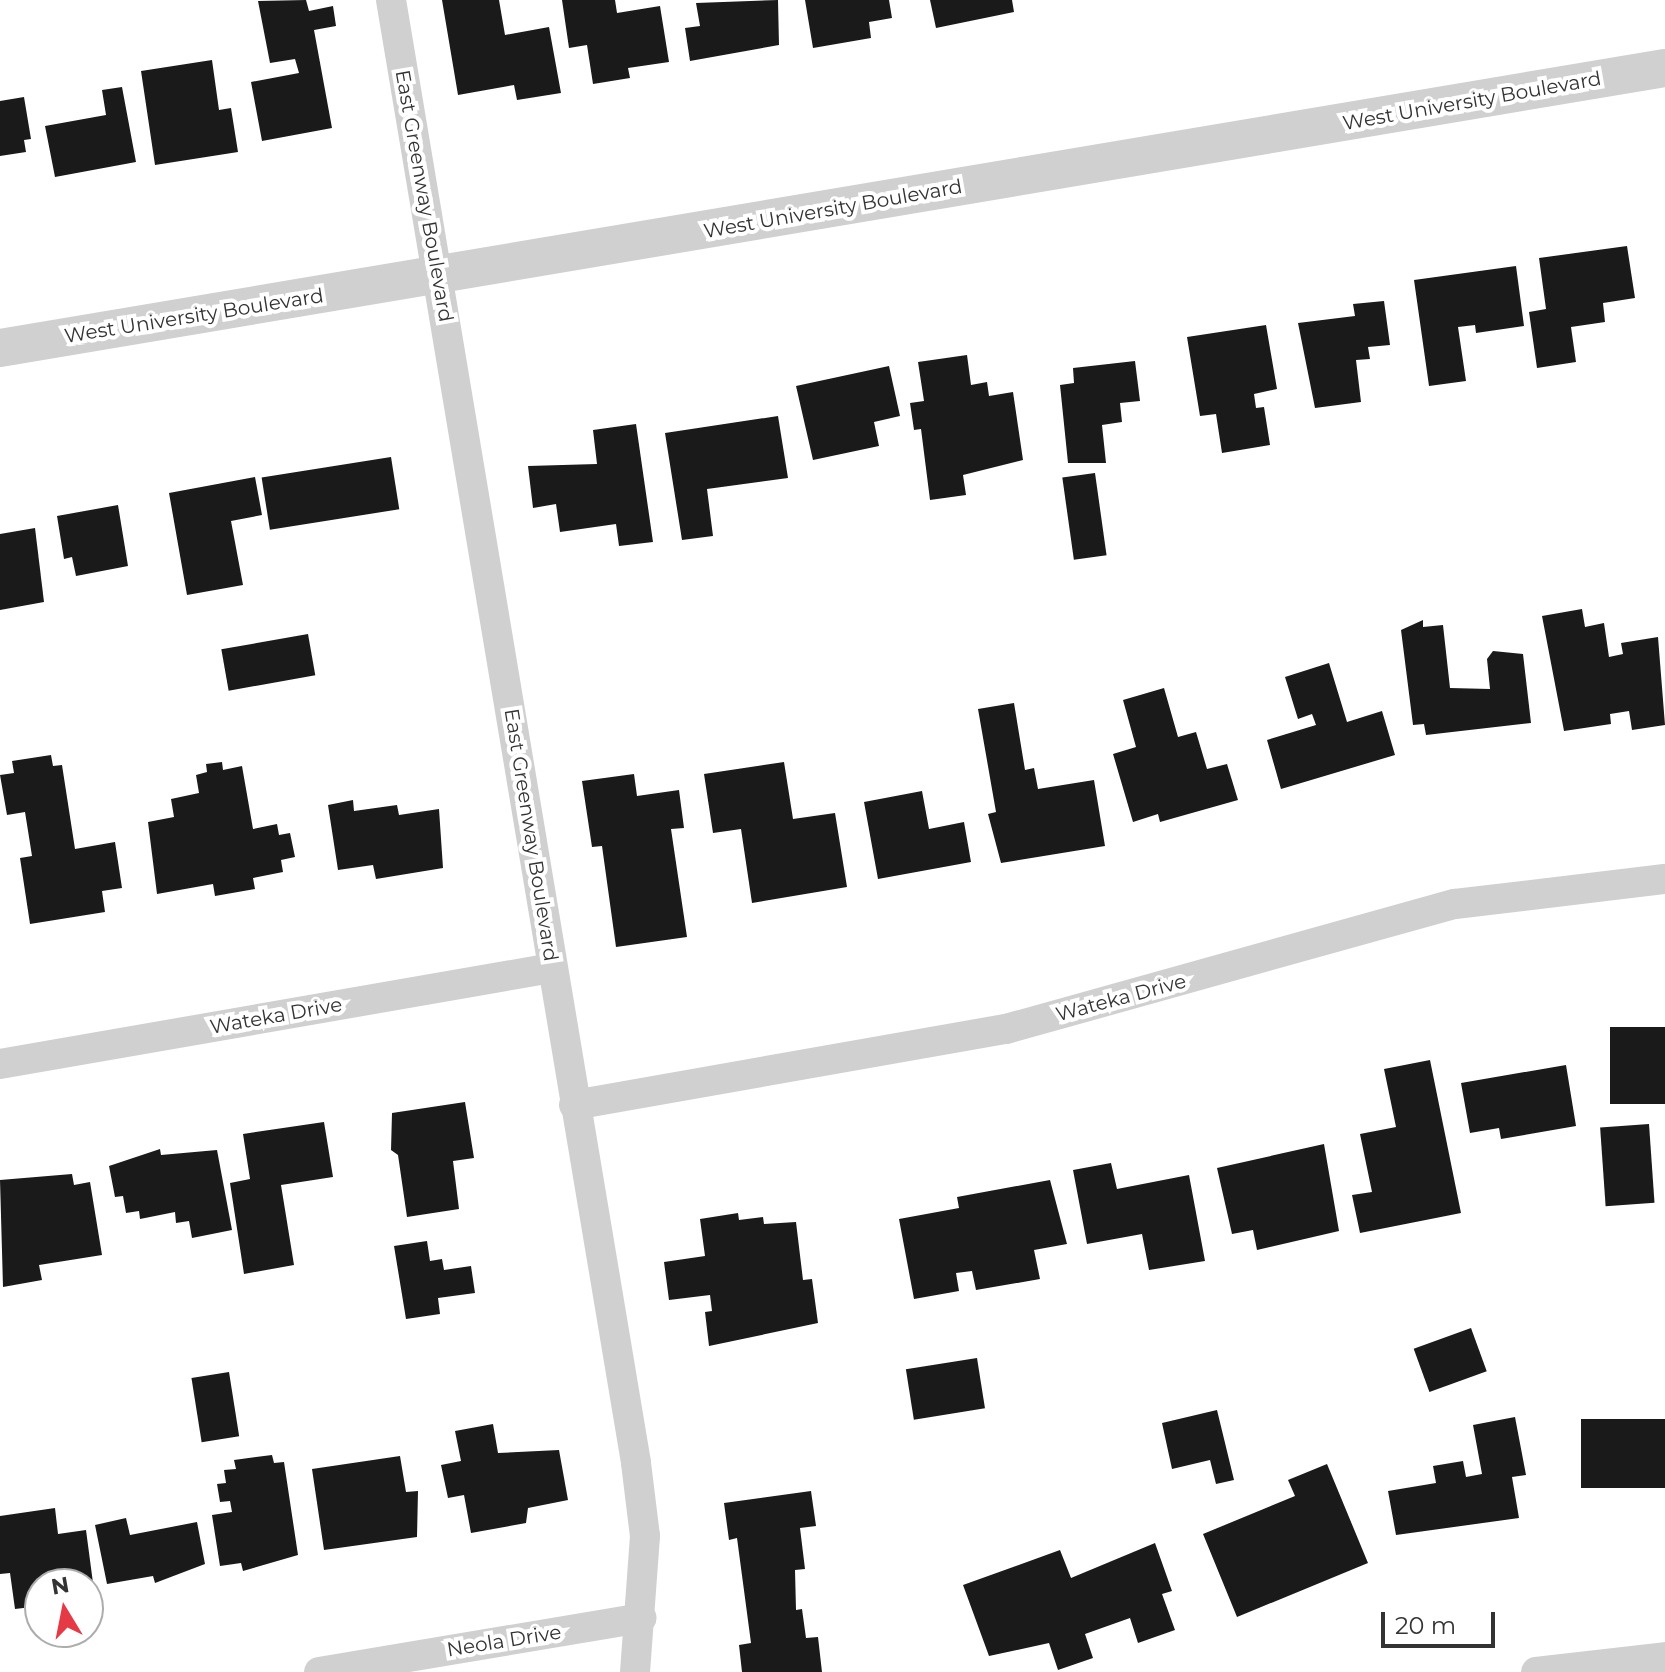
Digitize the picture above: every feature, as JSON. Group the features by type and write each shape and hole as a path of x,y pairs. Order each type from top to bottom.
{"street":[{"name":"East Greenway Boulevard","path":"391,0 636,1463 645,1536 642,1618 635,1672"},
{"name":"West University Boulevard","path":"0,348 439,277 1665,68"},
{"name":"Wateka Drive","path":"574,1105 1006,1029 1455,904 1665,879"},
{"name":"Wateka Drive","path":"0,1064 552,968"},
{"name":"Neola Drive","path":"319,1672 642,1618"},
{"path":"1536,1672 1665,1657"}],"building":[{"path":"306,0 309,11 333,6 336,26 314,30 332,128 262,141 251,82 299,73 295,59 270,63 258,1"},
{"path":"442,0 499,0 505,35 549,27 561,93 517,100 514,85 458,95"},
{"path":"562,0 615,0 617,13 660,6 669,62 628,68 630,78 593,84 587,45 569,48"},
{"path":"778,0 779,45 690,61 685,28 700,26 696,3"},
{"path":"805,0 889,0 892,18 869,22 871,38 813,48"},
{"path":"930,0 1012,0 1014,12 936,28"},
{"path":"212,60 219,110 231,108 238,152 155,165 141,71"},
{"path":"122,87 136,162 55,177 45,126 106,115 102,90"},
{"path":"24,97 31,139 24,140 26,152 0,156 0,101"},
{"path":"1627,246 1635,298 1603,303 1605,322 1571,327 1576,362 1537,368 1529,312 1546,309 1539,258"},
{"path":"1516,266 1524,326 1476,333 1475,325 1458,327 1466,381 1429,386 1414,280"},
{"path":"1384,301 1390,345 1368,347 1370,359 1356,360 1361,402 1315,408 1298,323 1355,316 1353,304"},
{"path":"1266,325 1277,389 1254,394 1256,408 1264,407 1270,445 1222,453 1216,414 1200,416 1187,337"},
{"path":"967,355 971,385 987,382 989,396 1013,392 1023,460 963,475 966,495 930,500 921,429 914,430 910,403 924,401 918,362"},
{"path":"1135,361 1140,401 1120,403 1122,422 1102,425 1106,463 1068,463 1060,385 1074,383 1073,368"},
{"path":"889,366 900,416 874,422 879,446 813,460 796,386"},
{"path":"778,416 788,478 707,489 713,536 682,540 665,433"},
{"path":"636,424 653,542 619,546 616,524 560,532 556,504 533,508 528,466 597,464 593,430"},
{"path":"391,457 399,509 270,530 262,477"},
{"path":"1095,473 1107,555 1074,560 1062,478"},
{"path":"255,477 262,515 231,521 243,585 187,595 169,493"},
{"path":"118,505 128,566 76,576 72,557 64,559 57,516"},
{"path":"35,528 44,602 0,610 0,534"},
{"path":"1582,609 1585,627 1604,623 1609,657 1623,654 1621,643 1658,637 1665,725 1632,730 1629,711 1610,714 1611,724 1564,731 1542,616"},
{"path":"1423,620 1423,627 1443,625 1450,688 1490,689 1487,659 1493,651 1523,654 1531,723 1426,735 1424,724 1413,725 1401,630"},
{"path":"308,634 315,675 229,691 221,649"},
{"path":"1329,663 1347,722 1382,711 1395,755 1281,789 1267,740 1316,725 1312,714 1298,719 1285,677"},
{"path":"1164,688 1178,737 1196,732 1207,769 1227,764 1238,800 1160,822 1158,814 1133,822 1113,754 1136,747 1123,700"},
{"path":"1014,703 1025,770 1034,768 1038,789 1094,780 1105,846 1001,863 988,814 996,812 978,709"},
{"path":"51,755 53,766 62,765 75,849 115,842 122,888 102,891 105,912 30,924 20,858 32,856 25,812 7,815 0,775 14,773 12,761"},
{"path":"222,762 223,770 242,766 253,829 277,824 279,835 290,833 295,857 281,860 283,872 253,878 255,889 215,896 213,884 157,894 148,822 174,817 171,799 199,793 196,775 207,772 206,764"},
{"path":"784,762 793,819 835,813 847,887 752,903 741,829 713,833 704,774"},
{"path":"634,774 637,796 679,790 684,828 671,829 687,937 616,947 602,846 592,847 582,781"},
{"path":"922,791 929,829 964,822 971,862 878,879 864,802"},
{"path":"353,800 354,811 397,805 399,815 439,809 443,868 376,879 373,865 338,870 328,805"},
{"path":"1610,1027 1665,1027 1665,1104 1610,1104"},
{"path":"1430,1060 1461,1213 1360,1233 1352,1195 1372,1192 1360,1134 1396,1127 1384,1069"},
{"path":"1566,1065 1576,1126 1501,1139 1499,1128 1470,1133 1461,1083"},
{"path":"465,1102 474,1158 453,1161 459,1209 407,1217 398,1155 391,1150 392,1113"},
{"path":"324,1122 333,1177 281,1185 294,1265 244,1274 230,1183 250,1179 243,1134"},
{"path":"1649,1124 1655,1203 1606,1206 1600,1127"},
{"path":"1324,1144 1339,1231 1257,1250 1253,1230 1232,1234 1217,1168"},
{"path":"160,1149 161,1155 217,1150 232,1230 192,1238 189,1221 176,1223 175,1212 140,1219 139,1211 126,1213 123,1196 115,1197 109,1166"},
{"path":"1111,1163 1117,1189 1189,1175 1205,1261 1149,1270 1142,1234 1087,1244 1073,1170"},
{"path":"72,1174 74,1185 90,1182 102,1255 39,1265 42,1280 3,1287 0,1180"},
{"path":"1050,1180 1067,1244 1034,1250 1040,1279 976,1290 972,1271 956,1273 959,1291 914,1299 899,1219 959,1208 957,1197"},
{"path":"738,1213 739,1220 763,1217 764,1224 796,1222 803,1280 812,1279 818,1323 709,1346 705,1312 712,1311 710,1295 669,1300 664,1262 705,1256 700,1219"},
{"path":"427,1241 430,1261 442,1259 444,1270 471,1266 475,1293 438,1298 440,1314 406,1319 394,1246"},
{"path":"1471,1328 1487,1371 1429,1392 1414,1349"},
{"path":"977,1358 985,1408 914,1420 906,1369"},
{"path":"229,1372 239,1436 202,1442 191,1378"},
{"path":"1217,1410 1234,1480 1216,1484 1210,1460 1172,1469 1162,1423"},
{"path":"1515,1417 1526,1475 1512,1477 1519,1518 1396,1535 1388,1491 1436,1483 1433,1466 1463,1461 1466,1477 1482,1474 1473,1425"},
{"path":"1581,1419 1665,1419 1665,1488 1581,1488"},
{"path":"493,1424 498,1453 559,1450 568,1500 528,1508 526,1523 471,1533 464,1495 448,1498 441,1465 461,1461 455,1431"},
{"path":"272,1455 274,1463 284,1462 298,1555 243,1571 241,1563 220,1566 212,1515 232,1512 230,1501 220,1502 217,1484 226,1483 224,1470 236,1469 234,1460"},
{"path":"400,1456 406,1492 418,1491 417,1537 324,1550 312,1469"},
{"path":"1327,1464 1368,1563 1237,1617 1203,1534 1295,1496 1288,1480"},
{"path":"811,1491 816,1526 800,1528 805,1569 795,1570 796,1610 802,1609 806,1638 818,1637 822,1672 742,1672 739,1645 751,1643 737,1538 729,1540 724,1503"},
{"path":"55,1508 58,1534 86,1530 91,1568 24,1568 24,1608 15,1609 10,1573 0,1574 0,1516"},
{"path":"126,1518 130,1535 197,1522 205,1564 155,1583 153,1576 107,1584 95,1525"},
{"path":"1155,1543 1172,1591 1162,1594 1175,1630 1138,1643 1130,1618 1085,1634 1093,1658 1058,1670 1049,1643 989,1656 963,1585 1060,1550 1071,1578"}]}
